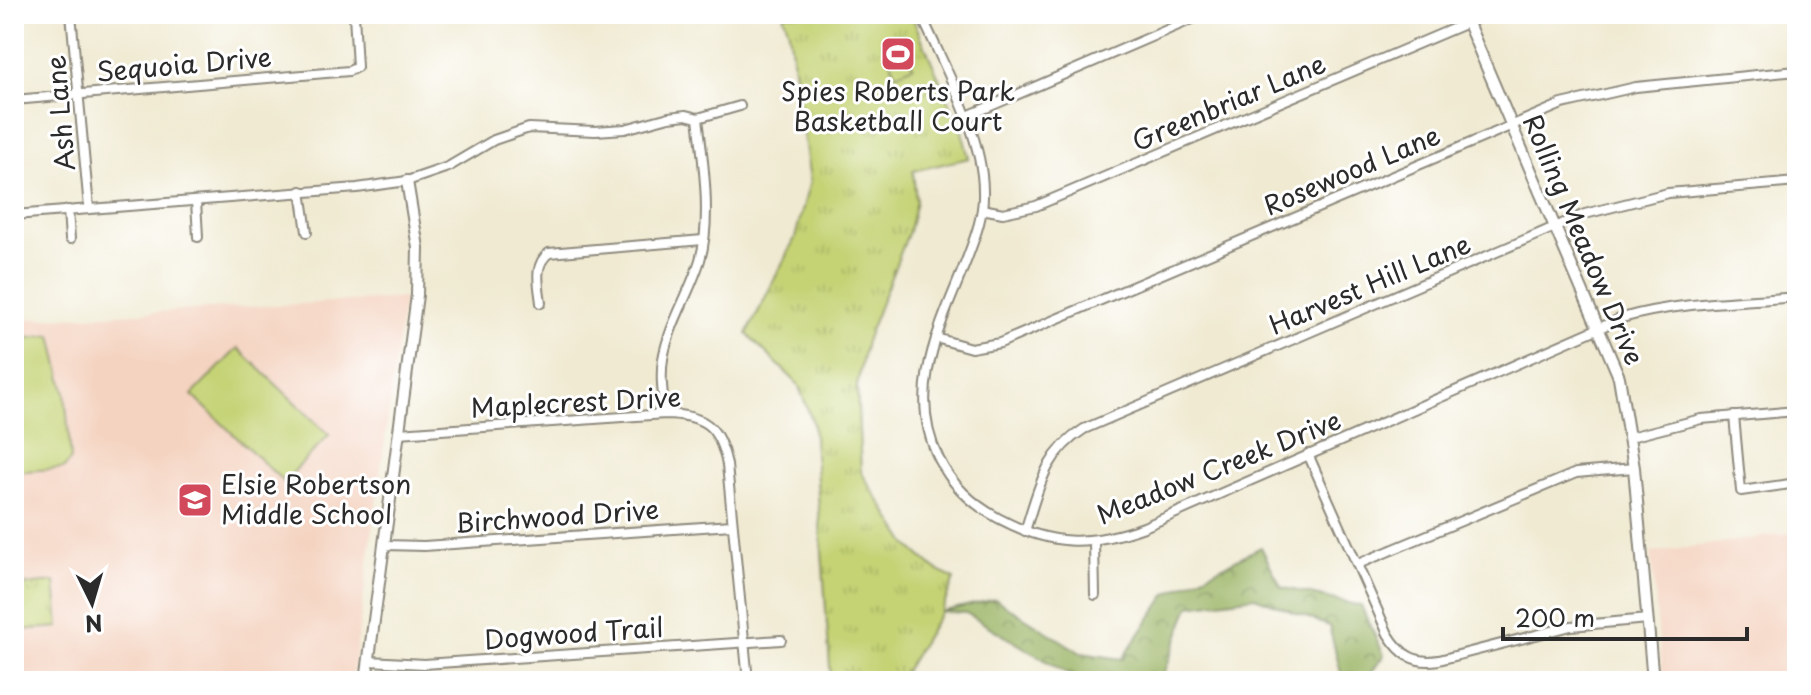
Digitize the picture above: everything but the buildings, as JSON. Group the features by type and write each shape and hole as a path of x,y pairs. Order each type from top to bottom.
{"street":[{"name":"Ash Lane","path":"71,14 89,208"},
{"name":"Sequoia Drive","path":"14,100 349,71 357,67 354,14"},
{"name":"Meadow Creek Drive","path":"921,14 977,148 981,166 982,209 975,237 925,373 923,398 927,425 947,474 975,505 1025,531 1074,543 1094,542 1144,527 1622,318 1642,312 1797,297"},
{"path":"965,117 1204,14"},
{"name":"Greenbriar Lane","path":"982,209 1003,213 1036,206 1466,18 1488,14"},
{"name":"Rolling Meadow Drive","path":"1466,18 1619,377 1634,468 1653,681"},
{"name":"Rosewood Lane","path":"936,338 971,348 1000,343 1562,104 1636,87 1797,71"},
{"path":"14,215 407,181 448,167 494,140 529,128 625,129 669,117 686,115 698,118 740,106"},
{"path":"665,414 661,376 663,356 700,259 703,240 703,177 698,118"},
{"path":"366,681 417,295 418,248 407,181"},
{"name":"Harvest Hill Lane","path":"1025,531 1051,459 1067,439 1084,429 1605,207 1668,193 1797,182"},
{"path":"301,191 307,232"},
{"path":"196,201 198,237"},
{"path":"68,210 70,239"},
{"path":"541,303 538,270 542,258 549,253 703,240"},
{"path":"1630,437 1701,419 1797,411"},
{"name":"Maplecrest Drive","path":"399,433 665,414 698,418 708,425 723,447 732,525"},
{"path":"1734,416 1741,491 1797,483"},
{"path":"1308,454 1388,634 1398,649 1414,660 1425,663 1571,626 1648,619"},
{"path":"1358,564 1576,473 1634,468"},
{"path":"732,525 748,681"},
{"name":"Birchwood Drive","path":"385,545 439,545 732,525"},
{"path":"1094,542 1095,595"},
{"name":"Dogwood Trail","path":"369,661 424,664 781,640"}],"shaded area":[{"name":"Elsie Robertson Middle School","path":"404,298 352,681 14,681 14,320"},
{"path":"1797,532 1797,681 1663,681 1651,553"}],"green space":[{"path":"783,14 911,14 962,131 969,158 913,171 916,201 909,231 866,341 857,386 861,472 907,544 935,569 954,579 941,612 899,681 831,681 813,423 798,384 747,334 795,238 810,181 789,32"},
{"name":"Spies Roberts Park Basketball Court","path":"900,35 913,66 896,74 882,42"},
{"path":"52,335 65,393 71,459 64,468 14,472 14,340"},
{"path":"238,348 329,435 284,482 192,395"},
{"path":"1261,547 1281,587 1361,606 1384,655 1369,676 1371,681 1343,681 1329,626 1255,597 1190,606 1161,681 1080,681 966,613 941,612 995,599 1081,653 1122,659 1167,594"},
{"path":"55,582 59,627 19,630 15,586"}],"place":[{"name":"Spies Roberts Park Basketball Court","path":"898,54"},
{"name":"Elsie Robertson Middle School","path":"195,500"}]}
